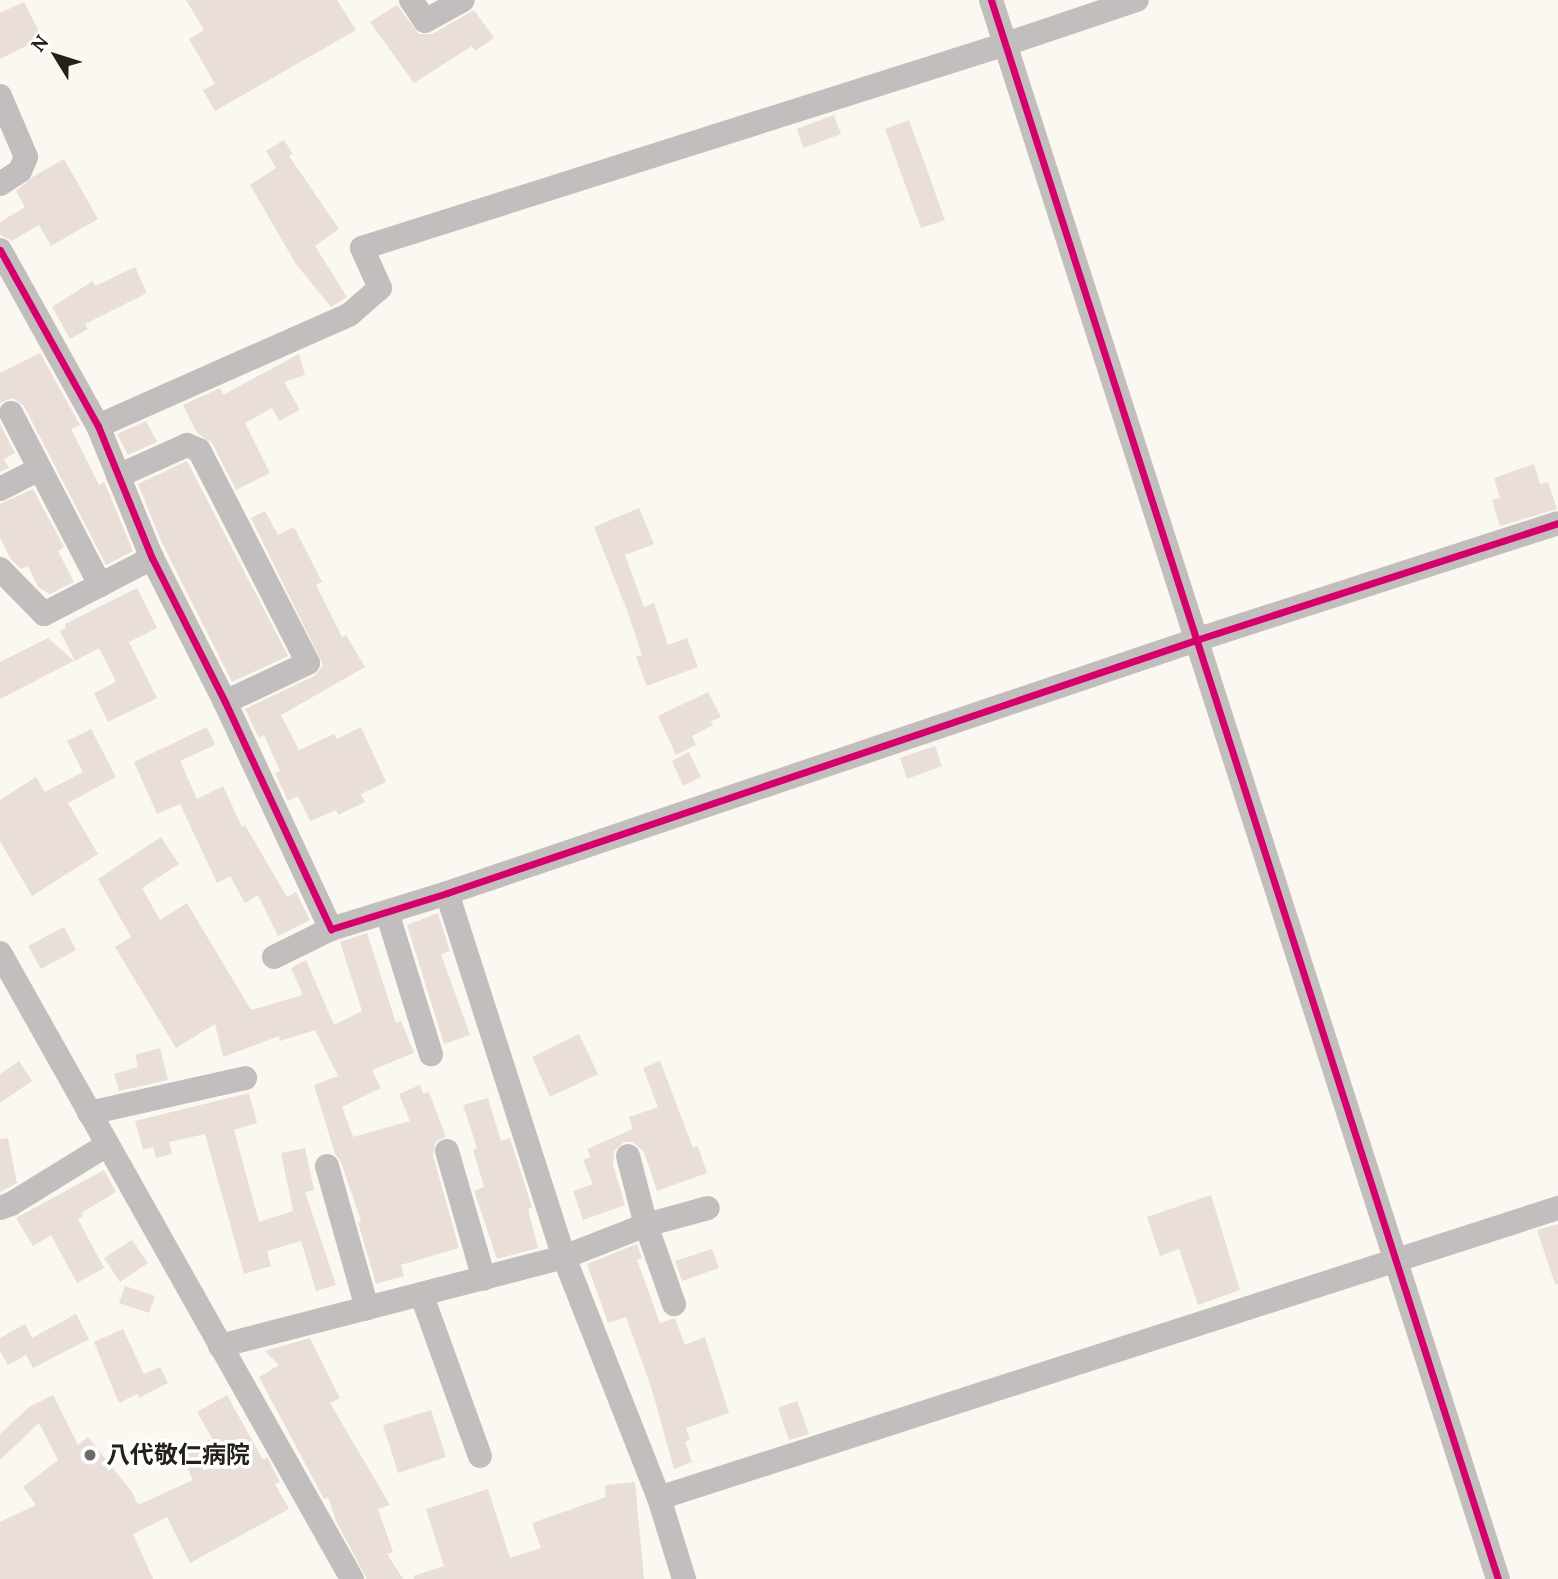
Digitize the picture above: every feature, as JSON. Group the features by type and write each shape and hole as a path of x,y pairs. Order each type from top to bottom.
{"street":[{"path":"411,0 425,21 463,0"},
{"path":"992,0 1498,1579"},
{"path":"97,426 349,315 380,288 362,248 1006,44 1136,0"},
{"path":"0,96 26,157 20,171 0,184"},
{"path":"0,250 97,426 152,558 225,702 331,929"},
{"path":"11,412 100,585"},
{"path":"118,476 187,444 199,450 308,663 225,702"},
{"path":"0,489 39,469"},
{"path":"274,957 331,929 447,893 1196,640 1558,523"},
{"path":"0,569 44,614 152,558"},
{"path":"447,893 564,1256 659,1498 684,1579"},
{"path":"387,912 431,1054"},
{"path":"0,953 220,1346 344,1577"},
{"path":"89,1113 245,1078"},
{"path":"0,1208 11,1205 107,1145"},
{"path":"447,1151 484,1279"},
{"path":"628,1156 646,1225 674,1304"},
{"path":"327,1166 367,1308"},
{"path":"220,1346 484,1279 564,1256 646,1225 708,1208"},
{"path":"659,1498 1558,1208"},
{"path":"422,1296 480,1456"}],"building":[{"path":"186,0 337,0 356,30 215,111 203,90 215,84 189,39 204,30"},
{"path":"24,2 42,38 0,59 0,13"},
{"path":"397,5 419,34 432,34 474,10 494,38 475,51 472,46 414,83 370,22"},
{"path":"834,115 841,134 803,148 797,129"},
{"path":"909,120 945,220 921,228 885,129"},
{"path":"284,140 293,154 289,156 339,229 315,246 347,297 331,307 296,264 250,185 276,168 266,151"},
{"path":"64,159 98,219 51,246 39,225 12,241 0,235 0,222 25,207 16,191 34,176"},
{"path":"135,267 147,293 85,324 88,329 70,339 52,307 93,281 95,286"},
{"path":"40,353 80,425 71,429 99,485 104,482 133,551 106,565 24,406 12,398 0,403 0,373"},
{"path":"299,354 305,375 284,382 300,410 279,421 272,408 245,423 270,473 236,490 212,443 197,433 183,405 220,388 223,395"},
{"path":"146,421 157,442 128,455 117,434"},
{"path":"0,424 15,453 4,459 9,468 0,472"},
{"path":"187,461 288,656 232,682 161,541 138,484"},
{"path":"1534,464 1540,484 1548,482 1557,509 1500,526 1492,500 1500,498 1494,478"},
{"path":"33,489 64,547 58,551 74,582 50,594 38,587 28,566 21,569 10,558 0,538 0,504"},
{"path":"639,508 654,544 625,555 644,607 654,603 668,645 687,638 698,667 647,686 636,657 642,655 628,613 594,527"},
{"path":"265,511 278,535 294,527 322,582 316,585 342,637 346,635 365,667 281,715 299,750 334,734 337,739 361,727 386,782 361,794 365,802 338,815 336,810 310,821 298,796 288,801 275,773 280,771 264,735 259,738 245,709 314,676 323,665 251,518"},
{"path":"137,588 157,628 129,642 157,698 108,722 94,693 116,682 99,648 75,661 60,631 66,628 65,624"},
{"path":"48,638 74,661 0,699 0,662"},
{"path":"708,692 721,717 710,722 713,725 692,736 696,745 676,755 658,716"},
{"path":"207,727 215,745 180,761 197,799 223,786 242,827 245,825 287,897 296,892 310,920 278,936 258,895 245,903 230,876 217,883 180,804 157,814 134,762"},
{"path":"91,729 116,777 68,803 98,854 32,896 0,841 0,800 36,777 45,792 83,772 67,741"},
{"path":"935,746 942,766 907,779 900,758"},
{"path":"689,752 701,777 683,786 672,761"},
{"path":"161,837 179,864 142,888 160,920 187,903 251,1010 303,995 291,968 306,960 334,1025 362,1011 340,942 367,933 396,1023 401,1021 414,1053 372,1070 381,1088 342,1107 353,1137 410,1121 399,1094 420,1085 423,1094 429,1092 446,1137 436,1141 433,1155 459,1248 401,1265 404,1276 376,1284 358,1222 361,1221 341,1162 335,1154 314,1085 338,1076 315,1030 280,1041 279,1036 223,1057 215,1024 176,1048 115,947 131,937 98,879"},
{"path":"438,913 450,951 441,954 470,1035 444,1044 407,925"},
{"path":"64,927 76,950 41,969 28,946"},
{"path":"579,1034 598,1074 550,1097 532,1057"},
{"path":"160,1048 168,1080 119,1091 114,1074 138,1067 135,1055"},
{"path":"19,1061 32,1081 0,1103 0,1074"},
{"path":"660,1061 693,1148 698,1146 707,1173 657,1191 644,1152 633,1142 624,1142 614,1151 613,1165 625,1205 583,1220 573,1191 593,1184 583,1160 591,1157 587,1149 633,1129 629,1117 658,1107 643,1068"},
{"path":"249,1093 257,1123 234,1130 259,1222 293,1211 281,1153 305,1148 314,1190 305,1192 336,1285 316,1291 301,1241 267,1251 271,1266 244,1274 205,1134 169,1142 172,1154 156,1158 153,1147 143,1150 135,1121"},
{"path":"488,1098 501,1141 510,1138 532,1207 528,1209 538,1248 497,1259 474,1191 484,1187 473,1150 477,1148 463,1105"},
{"path":"8,1138 17,1183 0,1192 0,1139"},
{"path":"104,1170 116,1192 81,1213 83,1216 78,1219 104,1268 77,1283 51,1235 33,1246 16,1218"},
{"path":"1211,1195 1240,1290 1198,1305 1179,1249 1160,1256 1147,1217"},
{"path":"1558,1224 1558,1284 1555,1284 1537,1230"},
{"path":"132,1240 148,1263 120,1282 104,1258"},
{"path":"637,1244 642,1258 637,1260 660,1323 675,1318 685,1345 705,1337 729,1413 686,1428 690,1440 685,1442 692,1462 674,1469 652,1390 626,1317 608,1323 587,1264"},
{"path":"712,1249 719,1268 682,1281 675,1261"},
{"path":"125,1286 155,1296 149,1313 119,1303"},
{"path":"76,1314 89,1339 33,1368 26,1355 8,1365 0,1351 0,1338 25,1324 32,1338"},
{"path":"123,1329 144,1374 160,1367 168,1383 139,1398 137,1394 119,1403 94,1342"},
{"path":"310,1338 340,1398 330,1403 390,1505 378,1509 393,1552 387,1554 403,1579 367,1579 336,1521 328,1497 324,1499 259,1377 279,1365 265,1351"},
{"path":"53,1395 78,1445 88,1437 132,1492 138,1505 193,1480 182,1457 206,1445 205,1442 212,1438 197,1412 227,1395 263,1460 267,1457 280,1482 275,1484 289,1509 190,1563 167,1517 133,1534 153,1579 0,1579 0,1522 36,1505 23,1487 58,1460 39,1423 0,1460 0,1434 29,1407"},
{"path":"797,1401 809,1434 789,1440 778,1408"},
{"path":"431,1410 446,1457 398,1473 383,1425"},
{"path":"635,1482 644,1579 414,1579 413,1576 444,1566 426,1509 488,1489 510,1558 541,1548 532,1523 606,1497 605,1485"}],"cycle path":[{"path":"991,0 1498,1579"},
{"path":"0,250 98,426 152,558 225,702 331,929 447,893 1196,640 1558,523"}],"place":[{"name":"八代敬仁病院","path":"90,1455"}]}
